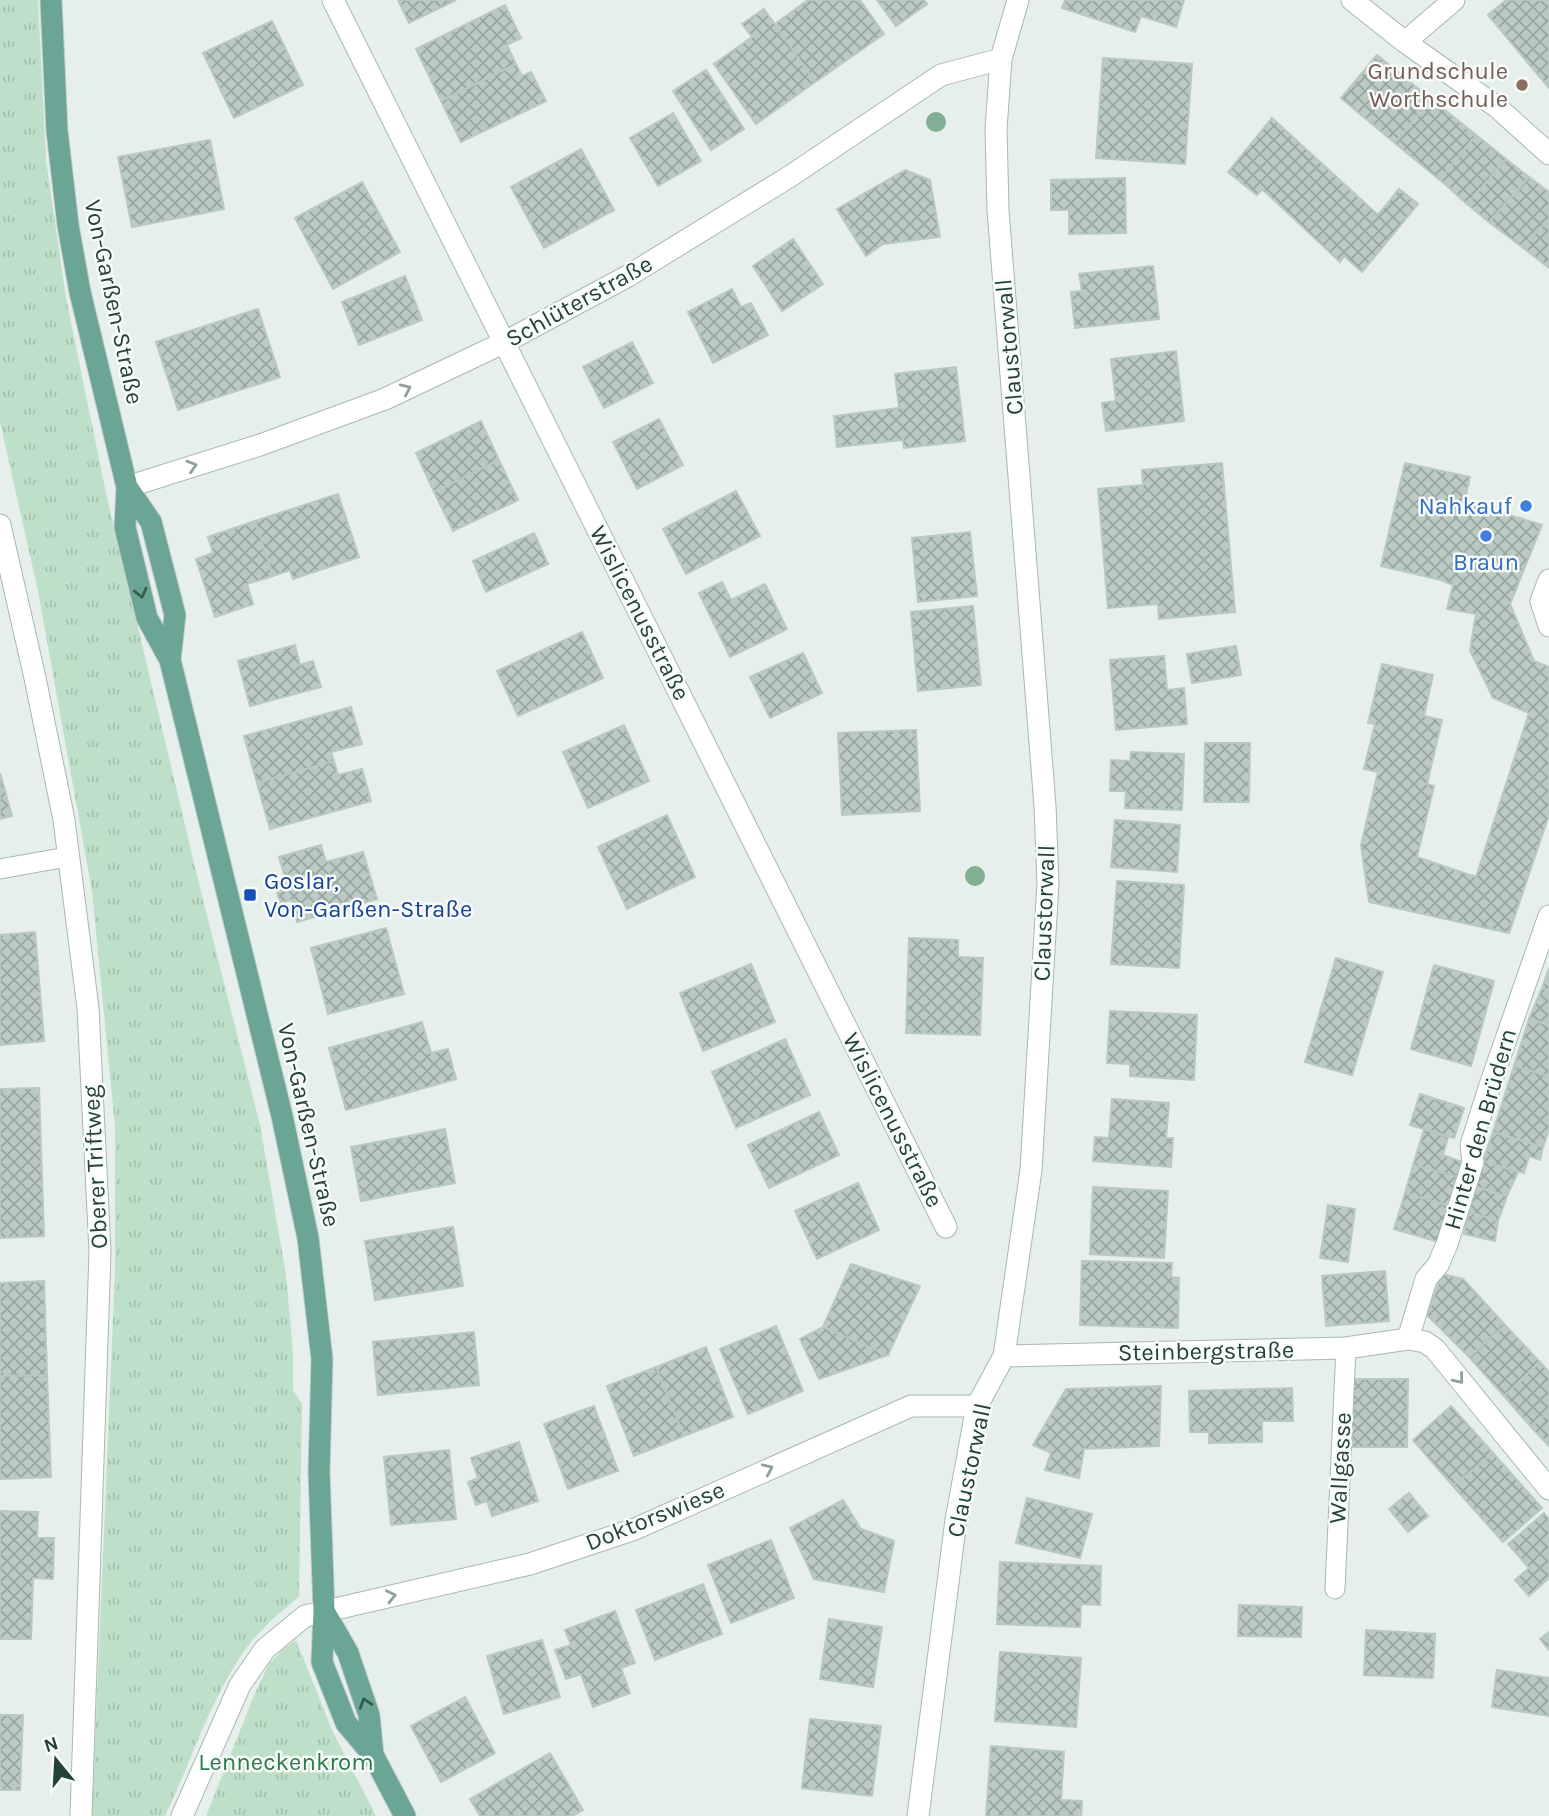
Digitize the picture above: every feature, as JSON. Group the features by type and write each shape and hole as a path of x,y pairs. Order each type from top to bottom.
{"main road":[{"name":"Von-Garßen-Straße","path":"51,0 57,131 68,225 80,292 127,487 151,522 175,614 170,660 282,1116 308,1238 322,1359 319,1472 324,1611 322,1662 346,1723 373,1755 405,1816"}],"street":[{"name":"Wislicenusstraße","path":"333,0 946,1227"},
{"name":"Claustorwall","path":"918,1816 956,1520 977,1406 1004,1356 1031,1170 1048,883 1045,806 998,210 996,129 1001,59 1018,0"},
{"path":"1352,0 1405,42 1497,107 1549,153"},
{"path":"1405,42 1454,0"},
{"name":"Schlüterstraße","path":"127,487 260,445 385,399 505,342 672,250 789,177 941,75 1001,59"},
{"name":"Oberer Triftweg","path":"0,525 64,820 88,1008 100,1252 81,1816"},
{"path":"1549,580 1541,601 1549,626"},
{"name":"Hinter den Brüdern","path":"1408,1339 1426,1279 1438,1265 1451,1233 1473,1162 1471,1144 1549,916"},
{"path":"1408,1339 1425,1342 1435,1349 1549,1489"},
{"name":"Steinbergstraße","path":"1004,1356 1346,1348 1408,1339"},
{"name":"Doktorswiese","path":"182,1816 240,1685 265,1649 305,1616 530,1564 635,1529 911,1406 977,1406"}],"lane":[{"path":"0,869 67,857"},
{"name":"Wallgasse","path":"1335,1589 1346,1348"}],"green space":[{"path":"0,0 38,0 46,160 66,298 106,493 200,888 260,1125 286,1275 293,1353 293,1390 302,1404 299,1597 254,1638 230,1673 165,1816 92,1816 115,1271 115,1127 92,891 38,591 0,422"},
{"name":"Lenneckenkrom","path":"296,1640 332,1730 376,1816 206,1816 269,1664"}],"building":[{"path":"398,0 456,0 409,23"},
{"path":"808,0 860,0 884,34 815,82 775,24"},
{"path":"877,0 924,0 927,4 896,26"},
{"path":"1065,0 1184,0 1176,27 1141,16 1135,32 1062,8"},
{"name":"Grundschule Worthschule","path":"1506,0 1549,0 1549,88 1488,15"},
{"path":"505,5 521,38 507,45 516,64 441,101 416,49"},
{"path":"764,9 815,82 756,124 714,64 752,37 742,24"},
{"path":"272,21 303,85 234,118 203,53"},
{"path":"1377,55 1431,99 1395,143 1341,98"},
{"path":"1103,58 1192,64 1185,164 1096,158"},
{"path":"516,64 522,76 531,72 546,101 461,142 441,101"},
{"path":"706,70 744,129 711,150 673,91"},
{"path":"1431,99 1476,135 1440,180 1395,143"},
{"path":"673,113 701,161 658,186 630,138"},
{"path":"1272,118 1378,215 1399,189 1418,204 1362,272 1344,256 1340,262 1262,189 1257,195 1228,172"},
{"path":"1476,135 1506,159 1467,204 1440,180"},
{"path":"210,140 224,209 132,227 118,157"},
{"path":"581,149 614,210 544,248 511,187"},
{"path":"1506,159 1529,177 1489,222 1467,204"},
{"path":"905,170 930,180 940,237 883,244 866,256 837,209"},
{"path":"1529,177 1549,192 1549,219 1522,247 1489,222"},
{"path":"1125,178 1126,233 1069,234 1069,210 1051,210 1051,180"},
{"path":"362,182 400,252 333,289 295,218"},
{"path":"1549,219 1549,268 1522,247"},
{"path":"793,239 823,284 782,311 753,266"},
{"path":"1153,266 1159,319 1075,328 1071,292 1082,291 1079,274"},
{"path":"405,276 422,320 359,345 342,302"},
{"path":"732,289 741,307 751,303 768,335 713,363 688,312"},
{"path":"258,309 280,377 178,410 156,342"},
{"path":"632,342 653,383 604,408 583,367"},
{"path":"1176,351 1184,421 1106,431 1102,403 1116,401 1111,359"},
{"path":"956,367 965,441 904,448 903,440 837,447 834,416 899,408 895,374"},
{"path":"659,419 683,465 637,489 613,442"},
{"path":"481,421 499,460 434,492 416,453"},
{"path":"499,460 518,500 453,531 434,492"},
{"path":"1222,463 1235,612 1159,619 1158,604 1108,608 1098,489 1143,485 1142,470"},
{"path":"1405,463 1470,477 1464,504 1480,506 1542,525 1510,604 1534,661 1549,667 1549,815 1509,933 1369,902 1361,845 1378,772 1364,769 1375,724 1368,723 1382,664 1433,675 1424,716 1442,720 1427,784 1434,786 1417,857 1476,877 1529,713 1493,698 1470,650 1476,614 1447,609 1453,585 1381,566"},
{"path":"736,491 760,536 686,574 663,529"},
{"path":"338,494 359,557 293,579 290,570 273,576 255,521"},
{"path":"255,521 273,576 247,584 253,604 215,617 196,559 213,553 208,537"},
{"path":"970,532 977,596 918,602 912,538"},
{"path":"534,533 548,564 486,592 473,561"},
{"path":"722,582 731,600 765,584 787,629 730,657 699,593"},
{"path":"973,606 981,685 918,691 911,612"},
{"path":"582,632 603,678 518,716 497,671"},
{"path":"295,645 300,665 313,661 321,687 250,706 238,661"},
{"path":"1236,646 1241,675 1192,683 1187,654"},
{"path":"803,653 822,693 770,718 750,677"},
{"path":"1164,656 1167,690 1184,688 1187,724 1116,730 1110,660"},
{"path":"351,707 362,744 331,752 334,761 257,783 244,736"},
{"path":"624,725 649,781 588,808 563,752"},
{"path":"916,730 920,811 842,815 838,733"},
{"path":"1205,743 1250,743 1249,802 1204,802"},
{"path":"1131,752 1184,754 1182,810 1125,808 1126,791 1110,791 1111,760 1130,761"},
{"path":"334,761 338,775 362,769 371,801 270,829 257,783"},
{"path":"0,773 12,816 0,819"},
{"path":"667,815 695,877 627,909 598,847"},
{"path":"1115,820 1180,825 1177,872 1111,867"},
{"path":"321,845 326,862 363,852 377,899 297,922 291,900 280,903 274,880 285,877 279,857"},
{"path":"1117,881 1184,885 1179,968 1111,964"},
{"path":"386,928 404,994 328,1014 311,948"},
{"path":"35,932 44,1041 0,1045 0,935"},
{"path":"909,938 958,940 958,957 983,958 980,1035 906,1033"},
{"path":"1336,958 1383,972 1352,1075 1305,1062"},
{"path":"751,964 775,1022 703,1051 680,993"},
{"path":"1434,965 1494,981 1471,1066 1411,1049"},
{"path":"1549,968 1549,990 1542,988"},
{"path":"1542,988 1549,990 1549,1025 1529,1019"},
{"path":"1110,1011 1197,1015 1194,1080 1130,1076 1130,1064 1107,1063"},
{"path":"1529,1019 1549,1025 1549,1076 1514,1066"},
{"path":"422,1022 431,1053 448,1049 456,1079 346,1110 329,1048"},
{"path":"785,1039 810,1095 736,1128 712,1072"},
{"path":"1514,1066 1549,1076 1549,1129 1543,1147 1493,1132"},
{"path":"39,1088 44,1236 0,1238 0,1089"},
{"path":"1420,1094 1464,1108 1454,1138 1410,1125"},
{"path":"1112,1099 1169,1103 1166,1138 1173,1138 1171,1167 1093,1161 1095,1137 1109,1138"},
{"path":"819,1112 839,1155 769,1188 748,1145"},
{"path":"445,1129 455,1183 361,1201 351,1147"},
{"path":"1424,1129 1448,1137 1443,1155 1462,1162 1458,1177 1413,1165"},
{"path":"1493,1132 1543,1147 1540,1160 1529,1156 1524,1173 1483,1161"},
{"path":"1483,1161 1518,1172 1507,1196 1476,1187"},
{"path":"1413,1165 1458,1177 1450,1206 1405,1193"},
{"path":"858,1183 879,1230 817,1259 795,1211"},
{"path":"1093,1187 1168,1191 1164,1258 1090,1254"},
{"path":"1476,1187 1507,1196 1498,1221 1469,1212"},
{"path":"1405,1193 1450,1206 1439,1242 1394,1229"},
{"path":"1328,1205 1355,1209 1348,1262 1320,1258"},
{"path":"1469,1212 1498,1221 1495,1241 1464,1234"},
{"path":"453,1227 463,1286 375,1300 365,1241"},
{"path":"1082,1261 1172,1263 1171,1277 1179,1278 1178,1328 1080,1325"},
{"path":"851,1264 920,1286 888,1355 823,1327"},
{"path":"1385,1271 1389,1321 1326,1326 1322,1276"},
{"path":"1442,1274 1463,1279 1505,1325 1469,1357 1427,1315"},
{"path":"44,1281 47,1375 0,1376 0,1283"},
{"path":"1505,1325 1540,1362 1504,1396 1469,1357"},
{"path":"776,1326 803,1391 748,1414 720,1349"},
{"path":"823,1327 888,1355 819,1379 800,1339"},
{"path":"474,1332 479,1385 378,1395 373,1342"},
{"path":"706,1347 733,1417 684,1436 656,1367"},
{"path":"1540,1362 1549,1372 1549,1411 1531,1427 1504,1396"},
{"path":"656,1367 684,1436 634,1456 607,1386"},
{"path":"47,1375 51,1477 0,1479 0,1376"},
{"path":"1352,1379 1408,1379 1407,1447 1352,1447"},
{"path":"1161,1386 1159,1446 1084,1449 1079,1478 1045,1470 1051,1453 1033,1445 1066,1389"},
{"path":"1292,1388 1293,1421 1262,1421 1262,1442 1209,1443 1209,1432 1190,1432 1189,1391"},
{"path":"594,1406 618,1471 568,1489 544,1424"},
{"path":"1451,1406 1493,1453 1453,1486 1413,1440"},
{"path":"1549,1411 1549,1446 1531,1427"},
{"path":"519,1442 538,1501 492,1516 487,1501 476,1505 468,1482 478,1478 471,1458"},
{"path":"449,1450 456,1519 391,1525 384,1457"},
{"path":"1493,1453 1542,1508 1503,1542 1453,1486"},
{"path":"1409,1493 1428,1516 1408,1532 1389,1509"},
{"path":"1027,1498 1092,1514 1080,1558 1016,1543"},
{"path":"843,1500 861,1529 894,1541 884,1592 814,1579 790,1528"},
{"path":"0,1511 38,1512 37,1538 54,1538 53,1579 33,1578 31,1639 0,1639"},
{"path":"1544,1513 1549,1519 1549,1578 1529,1596 1515,1580 1529,1568 1508,1544"},
{"path":"771,1540 794,1598 731,1623 708,1565"},
{"path":"1000,1562 1101,1566 1100,1605 1081,1604 1080,1627 997,1624"},
{"path":"703,1584 722,1634 655,1660 636,1610"},
{"path":"1239,1605 1302,1607 1301,1637 1238,1636"},
{"path":"615,1611 635,1663 621,1668 630,1693 593,1707 581,1674 566,1679 555,1650 571,1645 565,1630"},
{"path":"829,1619 882,1627 873,1687 820,1679"},
{"path":"1366,1630 1435,1634 1433,1678 1364,1675"},
{"path":"1549,1632 1549,1650 1540,1639"},
{"path":"542,1640 560,1697 504,1714 487,1656"},
{"path":"1000,1652 1081,1658 1076,1727 995,1721"},
{"path":"1497,1670 1549,1678 1549,1716 1492,1707"},
{"path":"465,1697 495,1753 441,1782 411,1726"},
{"path":"0,1715 23,1715 20,1790 0,1790"},
{"path":"810,1719 881,1726 872,1796 802,1788"},
{"path":"991,1746 1064,1752 1061,1800 1082,1801 1081,1816 986,1816"},
{"path":"550,1753 583,1810 572,1816 480,1816 470,1799"}],"place":[{"name":"Grundschule Worthschule","path":"1522,85"},
{"name":"Nahkauf","path":"1526,506"},
{"name":"Braun","path":"1486,536"},
{"name":"Goslar, Von-Garßen-Straße","path":"250,895"}]}
